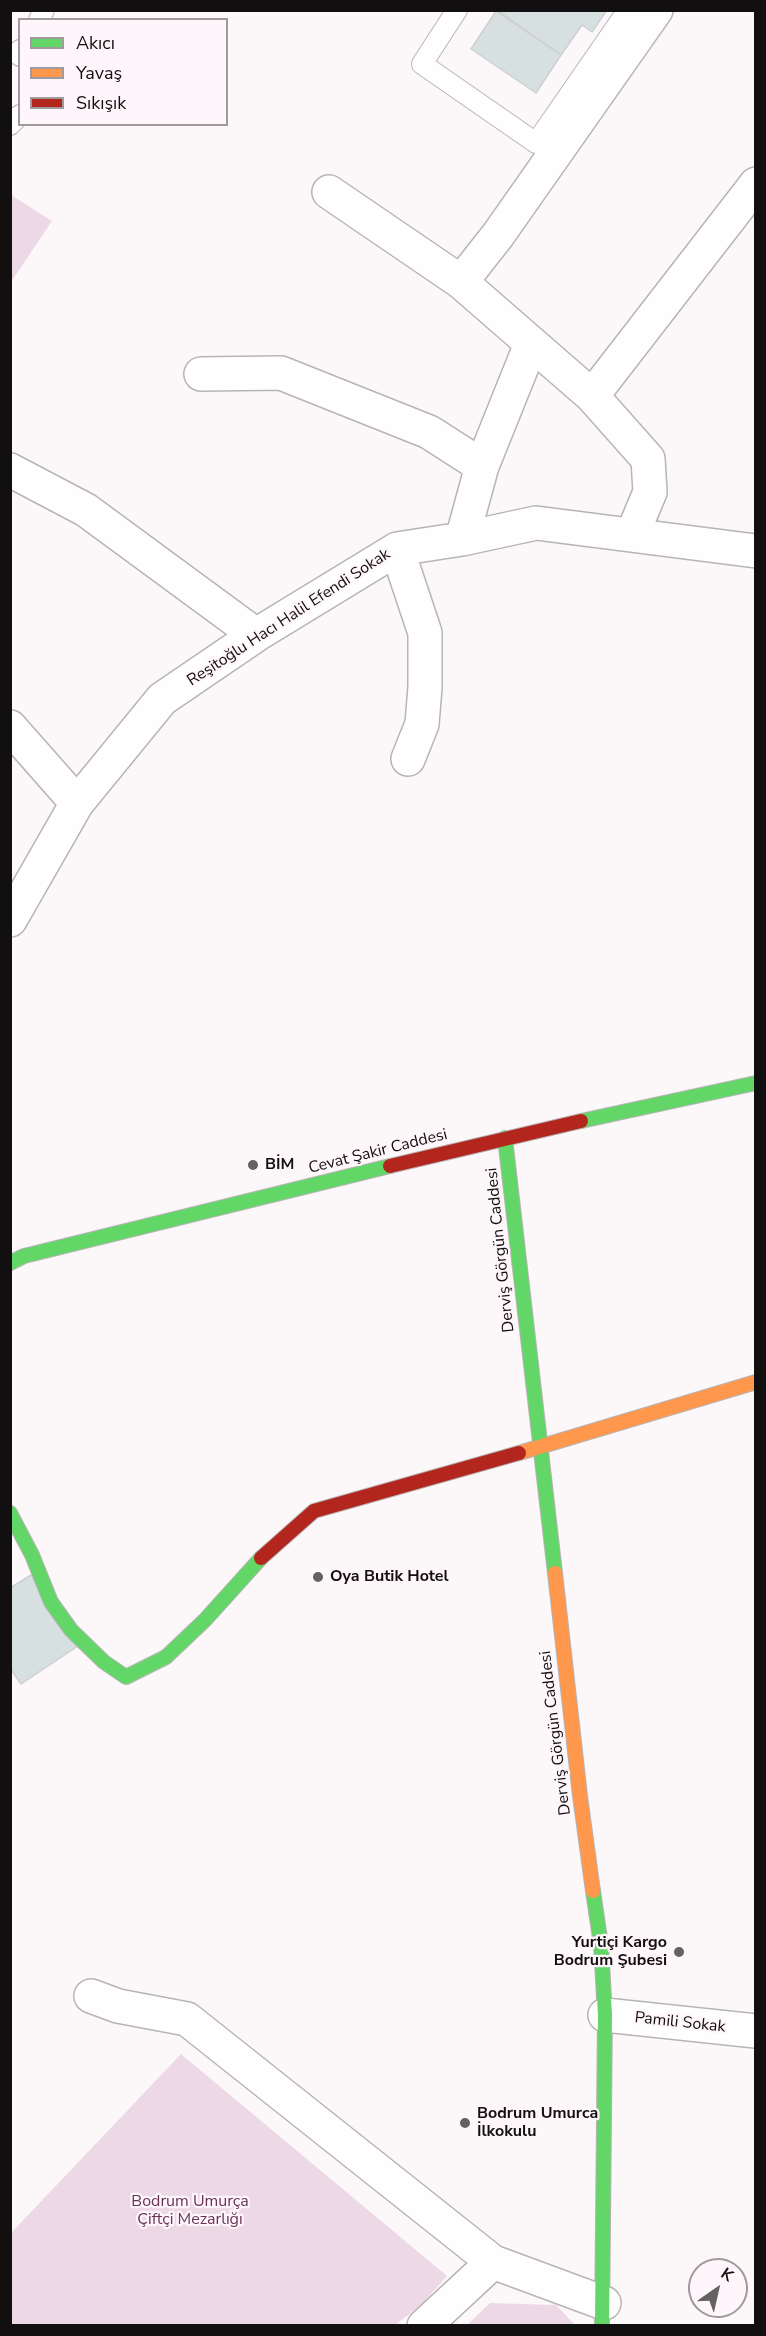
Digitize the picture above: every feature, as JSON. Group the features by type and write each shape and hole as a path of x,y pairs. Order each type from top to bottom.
{"street":[{"path":"461,282 498,235 656,10"},
{"path":"592,396 756,184"},
{"path":"329,192 461,282 592,396 648,459 650,492 632,535"},
{"path":"462,539 482,466 531,344"},
{"path":"201,374 281,374 429,432 482,466"},
{"path":"10,470 86,510 256,635"},
{"name":"Reşitoğlu Hacı Halil Efendi Sokak","path":"10,920 77,803 162,699 256,635 397,549 462,539 536,523 756,551"},
{"path":"397,549 425,633 426,687 422,724 408,759"},
{"path":"10,727 77,803"},
{"name":"Cevat Şakir Caddesi","path":"10,1263 24,1256 505,1138 756,1083"},
{"name":"Derviş Görgün Caddesi","path":"505,1138 580,1796 601,1946 605,2015 606,2320"},
{"path":"10,1513 32,1555 51,1602 71,1630 104,1662 126,1677 166,1657 205,1620 269,1549 314,1511 756,1382"},
{"path":"92,1996 118,2006 187,2019 493,2262 606,2320"},
{"name":"Pamili Sokak","path":"605,2015 756,2031"},
{"path":"424,2325 493,2262"}],"lane":[{"path":"457,10 422,64 536,143 628,10"}],"green space":[{"path":"11,195 52,221 11,282"},
{"name":"Bodrum Umurça Çiftçi Mezarlığı","path":"181,2054 447,2276 421,2305 395,2325 11,2325 11,2233"},
{"path":"490,2303 556,2305 575,2325 467,2325"}],"building":[{"path":"497,10 607,10 592,32 582,25 561,55"},
{"path":"496,11 561,55 536,93 471,49"},
{"path":"31,1575 78,1646 21,1684 10,1668 10,1588"}],"traffic: fast":[{"path":"581,1121 756,1083"},
{"path":"505,1138 555,1573"},
{"path":"10,1263 24,1256 390,1166"},
{"path":"10,1513 32,1555 51,1602 71,1630 104,1662 126,1677 166,1657 205,1620 261,1558"},
{"path":"593,1891 601,1945 605,2015 602,2326"}],"traffic: slow":[{"path":"519,1453 756,1382"},
{"path":"555,1573 593,1891"}],"traffic: jam":[{"path":"390,1166 581,1121"},
{"path":"261,1558 314,1511 519,1453"}],"place":[{"name":"BİM","path":"253,1165"},
{"name":"Oya Butik Hotel","path":"318,1577"},
{"name":"Yurtiçi Kargo Bodrum Şubesi","path":"679,1952"},
{"name":"Bodrum Umurca İlkokulu","path":"465,2123"}]}
